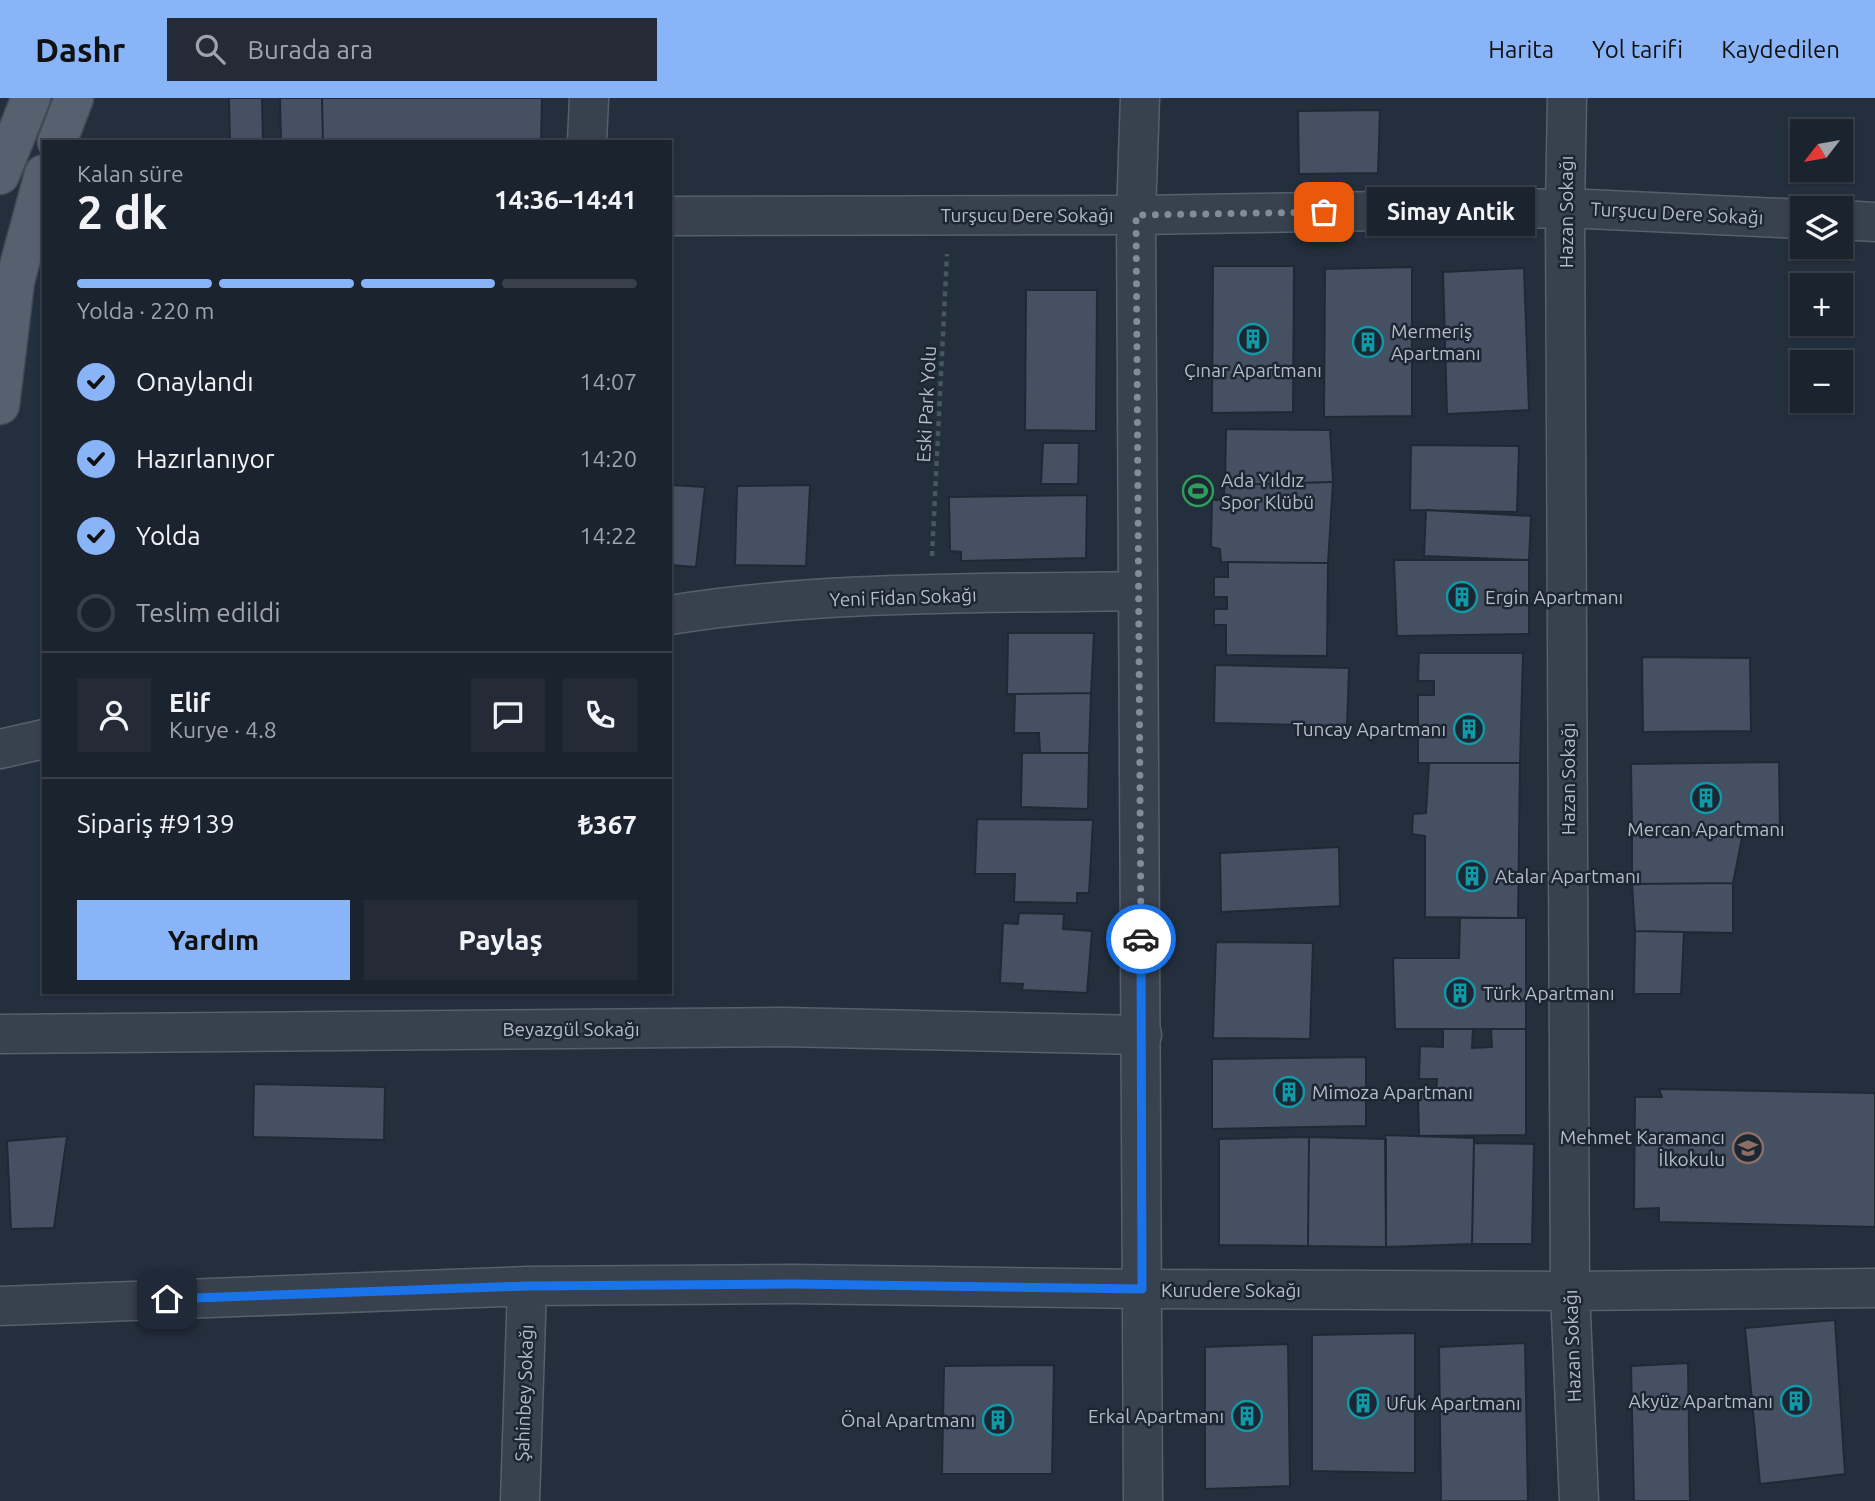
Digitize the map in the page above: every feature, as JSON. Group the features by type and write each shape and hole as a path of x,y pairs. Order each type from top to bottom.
{"main road":[{"path":"0,175 31,98"},
{"path":"58,140 74,98"},
{"path":"1,385 15,281 37,220 42,187"}],"street":[{"path":"587,140 589,98"},
{"path":"1140,98 1136,215 1143,1501"},
{"name":"Hazan Sokağı","path":"1567,98 1565,208 1570,1290 1579,1501"},
{"name":"Turşucu Dere Sokağı","path":"672,216 1136,215 1565,208 1790,218"},
{"path":"1853,221 1875,222"},
{"name":"Yeni Fidan Sokağı","path":"672,615 714,608 931,595 1137,591"},
{"path":"0,749 42,739"},
{"name":"Beyazgül Sokağı","path":"0,1034 783,1027 1142,1035"},
{"name":"Kurudere Sokağı","path":"0,1306 527,1286 794,1284 1142,1289 1570,1290 1875,1288"},
{"name":"Şahinbey Sokağı","path":"520,1501 527,1286"}],"path":[{"name":"Eski Park Yolu","path":"931,595 948,214"}],"building":[{"path":"229,98 262,98 263,140 230,140"},
{"path":"280,98 322,98 323,140 281,140"},
{"path":"322,98 542,98 541,140 323,140"},
{"path":"1380,110 1378,173 1299,174 1298,111"},
{"name":"Çınar Apartmanı","path":"1213,266 1294,266 1293,412 1212,413"},
{"name":"Mermeriş Apartmanı","path":"1412,267 1412,416 1324,417 1325,269"},
{"path":"1524,268 1529,410 1447,414 1443,272"},
{"path":"1026,290 1097,290 1096,431 1025,430"},
{"path":"1226,429 1330,430 1333,482 1225,485"},
{"path":"1043,443 1079,443 1078,484 1041,484"},
{"path":"1411,445 1519,446 1517,512 1410,510"},
{"path":"1333,482 1328,563 1221,562 1220,549 1211,547 1212,500 1223,500 1225,485"},
{"path":"672,485 705,487 696,567 672,565"},
{"path":"810,485 806,566 735,565 737,486"},
{"path":"1087,495 1086,558 961,561 961,552 950,551 949,497"},
{"path":"1426,510 1531,516 1529,560 1424,556"},
{"name":"Ergin Apartmanı","path":"1394,560 1529,560 1529,634 1397,636"},
{"path":"1228,562 1328,563 1327,656 1226,655 1226,625 1214,625 1214,609 1227,609 1227,597 1214,597 1214,577 1228,577"},
{"path":"1008,633 1094,633 1091,693 1007,694"},
{"name":"Tuncay Apartmanı","path":"1419,653 1523,653 1520,763 1418,763 1418,695 1434,695 1434,681 1418,681"},
{"path":"1642,657 1750,658 1751,731 1643,732"},
{"path":"1215,665 1349,668 1347,726 1214,723"},
{"path":"1091,693 1089,753 1040,753 1039,733 1014,733 1015,694"},
{"path":"1022,753 1089,753 1088,809 1021,807"},
{"name":"Mercan Apartmanı","path":"1779,762 1780,832 1632,834 1631,764"},
{"name":"Atalar Apartmanı","path":"1429,763 1520,763 1518,918 1425,917 1425,836 1412,834 1413,814 1426,813"},
{"path":"977,819 1093,820 1089,893 1077,893 1077,903 1014,902 1015,874 975,874"},
{"path":"1743,833 1733,883 1632,884 1632,834"},
{"path":"1339,847 1340,906 1221,912 1220,853"},
{"path":"1733,883 1733,933 1635,931 1632,884"},
{"path":"1019,913 1064,914 1063,929 1092,931 1087,993 1022,990 1023,984 1000,983 1003,923 1018,924"},
{"name":"Türk Apartmanı","path":"1460,918 1526,918 1526,1029 1395,1029 1393,958 1459,958"},
{"path":"1635,931 1684,932 1681,994 1634,994"},
{"path":"1216,942 1313,943 1310,1039 1213,1038"},
{"path":"1443,1029 1473,1029 1472,1048 1492,1047 1491,1029 1526,1029 1526,1135 1419,1136 1418,1093 1436,1093 1437,1079 1419,1079 1420,1046 1443,1047"},
{"name":"Mimoza Apartmanı","path":"1366,1057 1366,1126 1212,1129 1212,1059"},
{"path":"254,1084 385,1087 384,1140 253,1137"},
{"path":"1659,1089 1875,1093 1875,1227 1659,1222 1659,1208 1634,1209 1635,1097 1662,1097"},
{"path":"1385,1135 1474,1138 1472,1244 1386,1247"},
{"path":"67,1136 54,1228 11,1229 7,1141"},
{"path":"1309,1137 1308,1246 1219,1245 1219,1139"},
{"path":"1309,1137 1386,1139 1386,1247 1308,1246"},
{"path":"1474,1143 1534,1144 1532,1244 1472,1244"},
{"name":"Akyüz Apartmanı","path":"1835,1320 1845,1474 1760,1484 1745,1328"},
{"name":"Ufuk Apartmanı","path":"1415,1333 1415,1473 1312,1471 1312,1335"},
{"path":"1525,1343 1528,1501 1441,1501 1439,1347"},
{"name":"Erkal Apartmanı","path":"1288,1344 1290,1486 1205,1489 1205,1347"},
{"path":"1688,1363 1690,1501 1634,1501 1631,1366"},
{"name":"Önal Apartmanı","path":"1054,1365 1052,1474 942,1474 944,1366"}],"way so far":[{"path":"1141,939 1136,215 1324,212"}],"place":[{"name":"Simay Antik","path":"1324,212"},
{"name":"Çınar Apartmanı","path":"1253,339"},
{"name":"Mermeriş Apartmanı","path":"1368,342"},
{"name":"Ada Yıldız Spor Klübü","path":"1198,491"},
{"name":"Ergin Apartmanı","path":"1462,597"},
{"name":"Tuncay Apartmanı","path":"1469,729"},
{"name":"Mercan Apartmanı","path":"1706,798"},
{"name":"Atalar Apartmanı","path":"1472,876"},
{"name":"Türk Apartmanı","path":"1460,993"},
{"name":"Mimoza Apartmanı","path":"1289,1092"},
{"name":"Mehmet Karamancı İlkokulu","path":"1748,1148"},
{"name":"Akyüz Apartmanı","path":"1796,1401"},
{"name":"Ufuk Apartmanı","path":"1363,1403"},
{"name":"Erkal Apartmanı","path":"1247,1416"},
{"name":"Önal Apartmanı","path":"998,1420"}],"route":[{"path":"167,1299 527,1286 794,1284 1142,1289 1141,939"}]}
